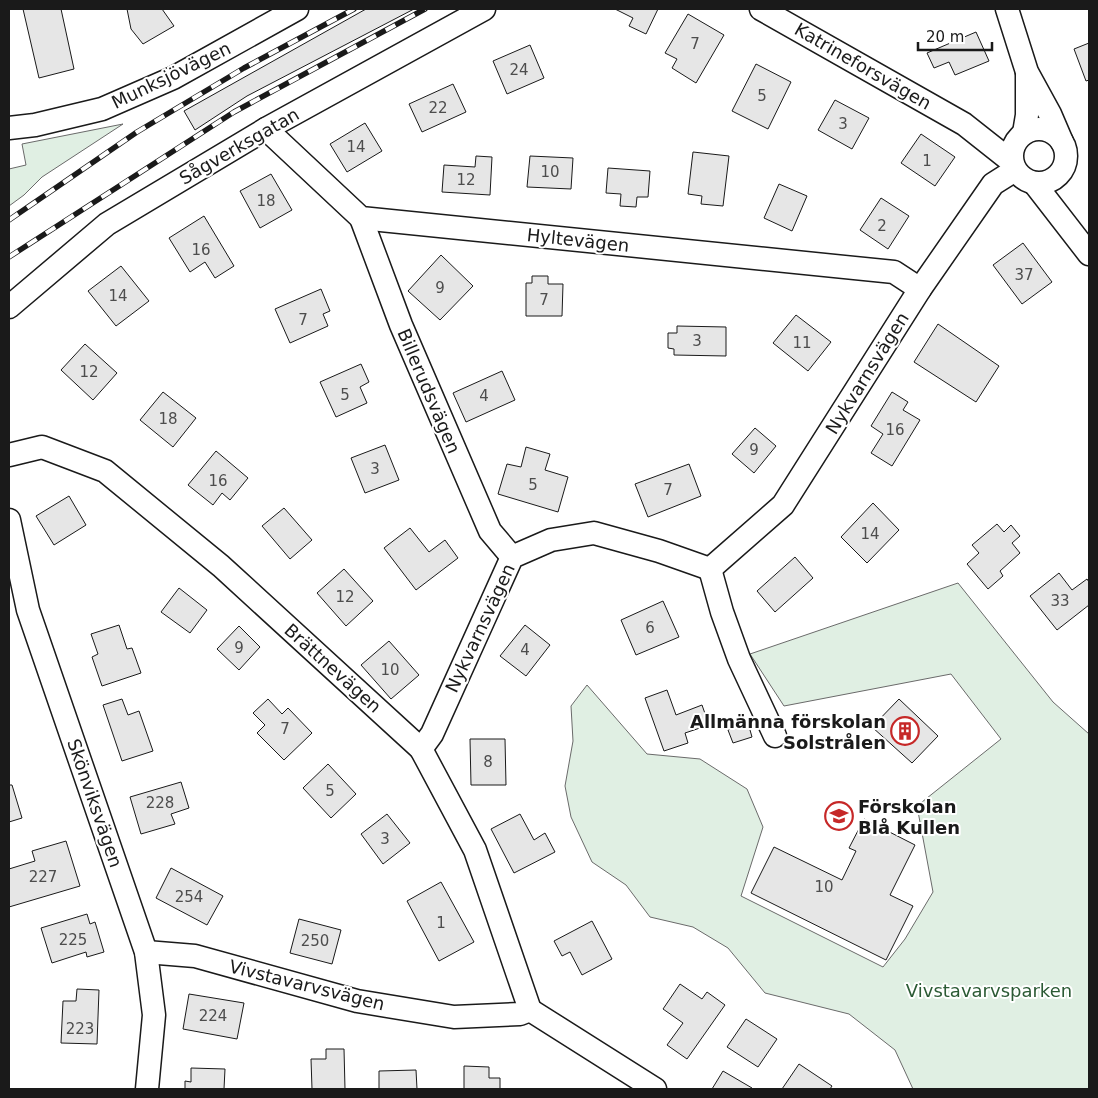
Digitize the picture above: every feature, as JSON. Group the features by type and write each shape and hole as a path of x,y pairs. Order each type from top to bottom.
{"street":[{"name":"Munksjövägen","path":"9,128 35,125 102,109 173,78 297,9"},
{"name":"Sågverksgatan","path":"9,307 107,224 266,129 484,9"},
{"name":"Katrineforsvägen","path":"762,9 964,124 1014,166"},
{"path":"1007,9 1027,72 1050,114 1065,151 1065,164 1061,171 1050,180 1034,183 1025,180 1014,166 1012,153 1014,145 1022,135 1027,115 1027,72"},
{"name":"Katrineforsvägen","path":"964,124 997,134 1022,135"},
{"path":"266,129 361,218"},
{"path":"1022,135 1041,129 1056,135 1062,142"},
{"name":"Nykvarnsvägen","path":"421,749 432,734 512,557 551,540 594,533 659,550 710,569 783,505 920,289 993,184 1014,166"},
{"path":"1057,211 1061,171"},
{"path":"1034,183 1089,254"},
{"name":"Hyltevägen","path":"361,218 894,272 920,289"},
{"name":"Billerudsvägen","path":"361,218 401,326 490,531 512,557"},
{"name":"Brättnevägen","path":"9,455 42,447 105,472 221,566 421,749 475,850 530,1010"},
{"name":"Skönviksvägen","path":"9,520 28,610 146,952 154,1015 147,1089"},
{"path":"710,569 722,612 739,659 775,736"},
{"name":"Vivstavarvsvägen","path":"146,952 195,956 357,1001 454,1017 520,1014 530,1010"},
{"path":"530,1010 655,1089"}],"green space":[{"path":"123,124 42,177 24,195 9,206 9,169 26,165 22,144"},
{"name":"Vivstavarvsparken","path":"958,583 1053,702 1089,734 1089,1089 913,1089 895,1050 849,1014 765,993 728,948 693,927 650,917 626,885 592,862 571,817 565,786 573,741 571,706 587,685 647,754 700,759 747,789 763,827 741,896 883,967 905,939 933,892 917,806 1001,739 951,674 784,706 750,654"}],"building":[{"path":"23,9 61,9 74,69 39,78"},
{"path":"127,9 162,9 174,26 143,44 131,29"},
{"path":"366,9 414,9 247,96 195,130 184,111"},
{"path":"615,9 658,9 646,34 629,26 633,18"},
{"path":"688,14 724,35 696,83 672,68 677,59 665,53"},
{"path":"976,32 989,61 955,75 949,62 934,68 927,53"},
{"path":"1089,43 1089,80 1086,81 1074,49"},
{"path":"530,45 544,78 507,94 493,61"},
{"path":"756,64 791,82 768,129 732,111"},
{"path":"453,84 466,112 422,132 409,104"},
{"path":"835,100 869,118 852,149 818,130"},
{"path":"365,123 382,151 347,172 330,144"},
{"path":"921,134 955,157 935,186 901,163"},
{"path":"693,152 729,156 723,206 701,204 702,196 688,194"},
{"path":"476,156 492,157 490,195 442,192 444,165 475,167"},
{"path":"530,156 573,158 571,189 527,187"},
{"path":"608,168 650,171 648,197 637,197 636,207 620,206 621,194 606,193"},
{"path":"271,174 292,210 260,228 240,191"},
{"path":"779,184 807,196 792,231 764,218"},
{"path":"881,198 909,216 888,249 860,230"},
{"path":"204,216 234,266 215,278 205,262 190,272 169,238"},
{"path":"1023,243 1052,282 1022,304 993,265"},
{"path":"441,255 473,286 440,320 408,291"},
{"path":"121,266 149,301 116,326 88,291"},
{"path":"532,276 548,276 548,284 563,284 562,316 526,316 526,283 532,283"},
{"path":"321,289 330,311 323,314 328,326 290,343 275,309"},
{"path":"796,315 831,342 808,371 773,343"},
{"path":"938,324 999,366 976,402 914,362"},
{"path":"677,326 726,327 726,356 674,355 674,349 668,348 668,333 677,333"},
{"path":"85,344 117,373 93,400 61,370"},
{"path":"361,364 369,382 360,387 367,403 336,417 320,382"},
{"path":"502,371 515,400 466,422 453,393"},
{"path":"163,392 196,418 173,447 140,420"},
{"path":"892,392 908,402 903,410 920,420 892,466 871,453 883,434 871,426"},
{"path":"755,428 776,446 754,473 732,454"},
{"path":"385,445 399,480 365,493 351,458"},
{"path":"526,447 550,454 545,470 568,477 558,512 498,494 507,464 521,467"},
{"path":"216,451 248,478 230,500 222,493 213,505 188,485"},
{"path":"689,464 701,496 648,517 635,484"},
{"path":"69,496 86,525 54,545 36,516"},
{"path":"873,503 899,530 867,563 841,537"},
{"path":"284,508 312,540 290,559 262,526"},
{"path":"997,524 1004,532 1011,525 1020,536 1012,543 1020,553 1000,571 1003,576 988,589 967,564 979,553 972,545"},
{"path":"410,528 429,552 445,540 458,558 416,590 384,548"},
{"path":"795,557 813,578 775,612 757,591"},
{"path":"344,569 373,601 346,626 317,593"},
{"path":"1059,573 1072,590 1087,579 1089,582 1089,605 1057,630 1030,596"},
{"path":"179,588 207,610 190,633 161,612"},
{"path":"663,601 679,637 636,655 621,620"},
{"path":"119,625 127,649 132,648 141,673 102,686 92,657 98,654 91,634"},
{"path":"525,625 550,645 526,676 500,656"},
{"path":"239,626 260,647 239,670 217,649"},
{"path":"389,641 419,675 391,699 361,665"},
{"path":"667,690 676,715 702,705 709,725 685,733 688,743 664,751 645,698"},
{"path":"122,699 128,715 139,711 153,751 122,761 103,705"},
{"path":"268,699 282,714 288,708 312,733 284,760 257,733 265,725 253,713"},
{"name":"Allmänna förskolan Solstrålen","path":"899,699 938,736 912,763 872,727"},
{"path":"748,723 752,737 733,743 728,730"},
{"path":"470,739 505,739 506,785 471,785"},
{"path":"328,764 356,794 331,818 303,788"},
{"path":"181,782 189,808 171,814 175,824 141,834 130,797"},
{"path":"9,785 12,785 22,818 9,822"},
{"path":"387,814 410,843 383,864 361,834"},
{"path":"520,814 534,840 545,833 555,852 514,873 491,829"},
{"path":"864,819 915,845 890,895 913,906 886,960 751,893 774,847 842,880 856,851 849,848"},
{"path":"66,841 80,886 9,907 9,869 35,861 32,851"},
{"path":"171,868 223,896 207,925 156,898"},
{"path":"441,882 474,942 439,961 407,901"},
{"path":"87,914 90,924 95,922 104,952 87,957 86,952 52,963 41,928"},
{"path":"299,919 341,930 332,964 290,953"},
{"path":"592,921 612,959 582,975 570,952 562,956 554,941"},
{"path":"680,984 702,999 707,992 725,1005 687,1059 667,1045 683,1023 663,1009"},
{"path":"77,989 99,990 97,1044 61,1043 63,1001 76,1001"},
{"path":"189,994 244,1003 237,1039 183,1029"},
{"path":"746,1019 777,1039 758,1067 727,1047"},
{"path":"326,1049 344,1049 345,1089 312,1089 311,1059 326,1059"},
{"path":"799,1064 832,1086 830,1089 782,1089"},
{"path":"464,1066 489,1067 489,1078 500,1078 500,1089 464,1089"},
{"path":"191,1068 225,1069 224,1089 185,1089 185,1081 191,1082"},
{"path":"416,1070 417,1089 379,1089 379,1071"},
{"path":"723,1071 752,1088 712,1089"}],"railway":[{"path":"9,220 137,132 244,68 354,9"},
{"path":"9,257 234,112 425,9"}],"place":[{"name":"Allmänna förskolan Solstrålen","path":"905,731"},
{"name":"Förskolan Blå Kullen","path":"839,816"}]}
